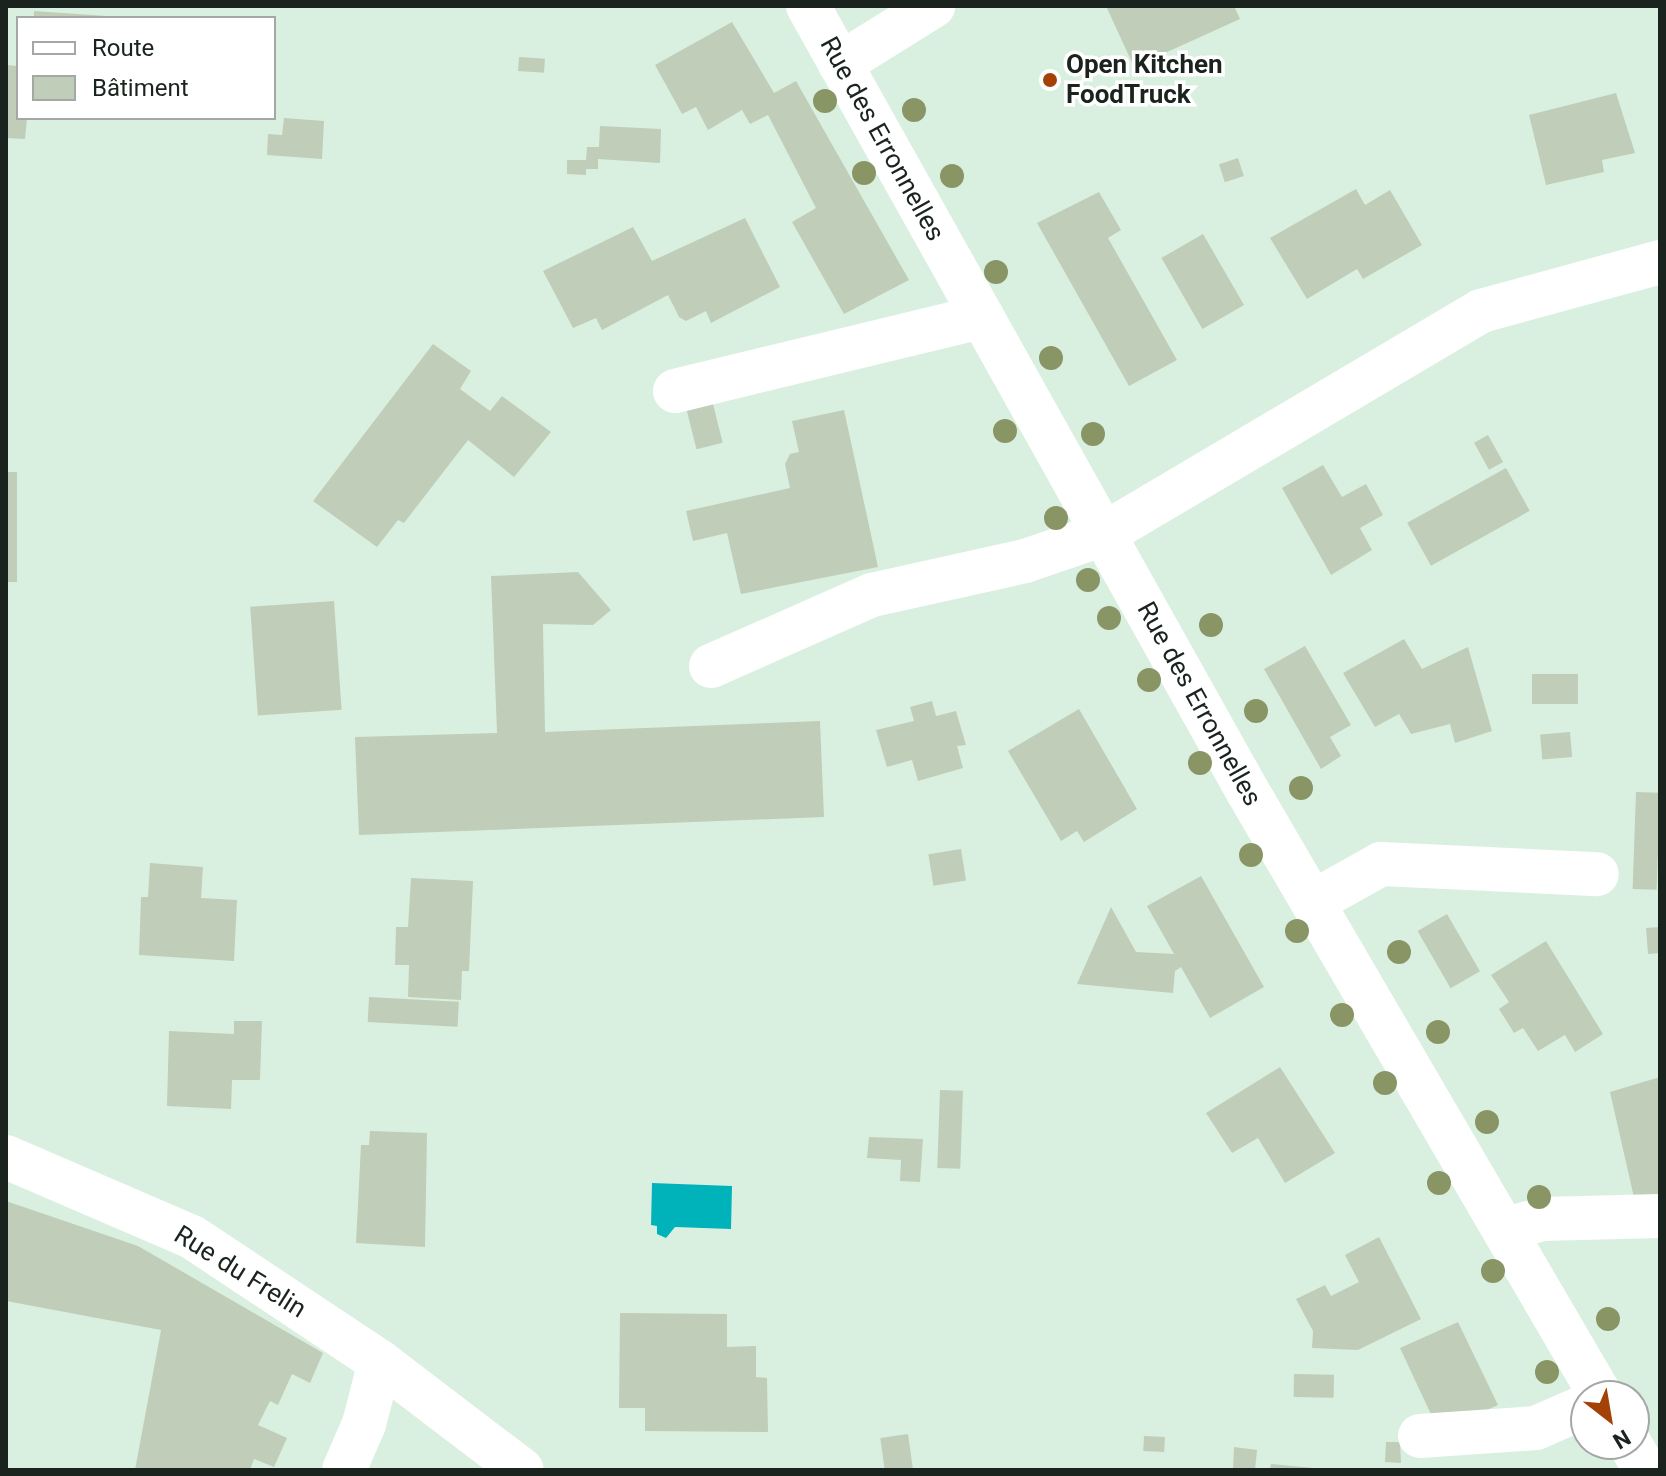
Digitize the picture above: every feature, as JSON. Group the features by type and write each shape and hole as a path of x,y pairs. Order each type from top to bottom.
{"street":[{"name":"Rue des Erronnelles","path":"808,6 1313,902 1592,1380"},
{"path":"840,64 933,6"},
{"path":"711,666 872,595 1025,561 1104,534 1481,311 1660,262"},
{"path":"675,391 982,317"},
{"path":"1313,902 1381,864 1597,874"},
{"name":"Rue du Frelin","path":"6,1157 192,1237 380,1362 522,1470"},
{"path":"1504,1230 1542,1219 1660,1216"},
{"path":"344,1470 364,1424 380,1362"},
{"path":"1420,1436 1536,1428 1570,1413"}],"water":[{"path":"652,1183 732,1186 731,1229 675,1227 666,1238 657,1234 657,1226 651,1225"}],"building":[{"path":"1106,6 1234,6 1240,19 1134,67"},
{"path":"34,11 106,16 34,16"},
{"path":"732,22 774,93 796,81 909,280 844,314 792,222 816,208 768,115 750,124 742,110 708,130 696,107 682,114 655,65"},
{"path":"519,57 545,59 544,73 518,71"},
{"path":"6,65 16,66 16,120 27,120 25,139 6,138"},
{"path":"1616,93 1635,153 1602,160 1604,172 1546,185 1529,115"},
{"path":"284,118 324,121 322,159 267,155 268,134 282,135"},
{"path":"600,126 661,129 660,163 598,159 598,169 586,169 586,175 567,174 567,160 586,160 587,147 599,147"},
{"path":"1238,158 1244,176 1225,182 1219,164"},
{"path":"1356,189 1365,205 1390,190 1422,245 1363,279 1357,269 1307,299 1270,238"},
{"path":"1099,192 1121,230 1108,238 1177,360 1129,386 1037,223"},
{"path":"745,218 780,287 711,323 706,311 686,321 679,317 668,295 602,330 596,318 573,328 543,271 633,227 652,261"},
{"path":"1203,234 1244,305 1202,329 1161,258"},
{"path":"433,344 471,371 460,389 490,411 502,396 551,432 514,477 468,440 404,523 398,520 377,547 313,501"},
{"path":"713,404 723,443 696,449 687,411"},
{"path":"844,410 878,567 741,594 727,533 693,541 686,511 790,488 785,464 790,454 799,452 792,421"},
{"path":"1488,435 1503,462 1489,470 1474,443"},
{"path":"1323,465 1342,497 1366,484 1383,515 1360,528 1372,550 1331,575 1282,488"},
{"path":"1506,468 1530,511 1431,566 1407,523"},
{"path":"6,472 17,472 17,582 6,582"},
{"path":"578,572 611,610 593,625 543,624 545,732 820,721 824,817 359,835 355,737 497,733 491,576"},
{"path":"334,601 342,710 258,716 250,607"},
{"path":"1404,639 1422,669 1468,647 1492,731 1455,743 1450,724 1411,734 1399,714 1375,727 1343,673"},
{"path":"1305,646 1351,725 1330,737 1341,756 1321,769 1264,669"},
{"path":"1532,674 1578,674 1578,704 1532,704"},
{"path":"932,701 936,716 956,711 966,745 957,746 963,768 918,781 912,760 887,767 876,730 914,721 910,707"},
{"path":"1079,709 1137,809 1084,842 1077,831 1061,841 1008,751"},
{"path":"1570,732 1572,757 1542,760 1540,735"},
{"path":"1636,792 1660,793 1657,890 1633,889"},
{"path":"961,849 966,881 933,886 928,854"},
{"path":"150,863 203,867 201,898 237,900 234,961 139,955 141,897 148,897"},
{"path":"1201,876 1264,987 1210,1018 1181,967 1175,971 1173,993 1077,984 1111,907 1136,952 1174,954 1147,906"},
{"path":"411,878 473,881 469,971 462,971 461,1000 408,997 409,965 395,965 396,927 408,927"},
{"path":"1447,914 1480,971 1451,988 1418,931"},
{"path":"1660,927 1660,953 1648,954 1646,928"},
{"path":"1546,941 1603,1034 1575,1052 1565,1035 1538,1051 1523,1028 1514,1033 1499,1009 1509,1002 1491,975"},
{"path":"369,997 459,1002 458,1027 368,1022"},
{"path":"234,1021 262,1021 260,1080 232,1080 231,1109 167,1106 169,1031 234,1034"},
{"path":"1280,1067 1335,1153 1285,1183 1258,1138 1232,1153 1206,1113"},
{"path":"1660,1077 1660,1202 1635,1202 1610,1092"},
{"path":"940,1090 963,1091 960,1169 937,1168"},
{"path":"370,1131 427,1133 425,1247 356,1243 361,1145 369,1145"},
{"path":"869,1137 923,1139 920,1182 900,1181 901,1160 867,1158"},
{"path":"6,1201 138,1246 323,1353 310,1383 292,1374 278,1405 270,1401 258,1425 287,1438 274,1467 254,1459 250,1470 135,1470 161,1330 6,1301"},
{"path":"1379,1237 1421,1319 1358,1350 1312,1348 1313,1331 1296,1299 1325,1285 1331,1296 1359,1282 1345,1255"},
{"path":"620,1313 727,1314 727,1347 756,1346 756,1377 767,1378 768,1432 645,1431 645,1408 619,1408"},
{"path":"1458,1322 1498,1405 1461,1421 1435,1423 1400,1348"},
{"path":"1294,1374 1334,1375 1334,1398 1294,1397"},
{"path":"908,1434 913,1470 885,1470 880,1438"},
{"path":"1144,1436 1165,1437 1164,1452 1143,1451"},
{"path":"1386,1442 1400,1442 1401,1463 1385,1462"},
{"path":"1234,1447 1257,1450 1255,1470 1233,1470"},
{"path":"1271,1464 1314,1468 1314,1470 1270,1470"}],"place":[{"name":"Open Kitchen FoodTruck","path":"1050,80"}]}
